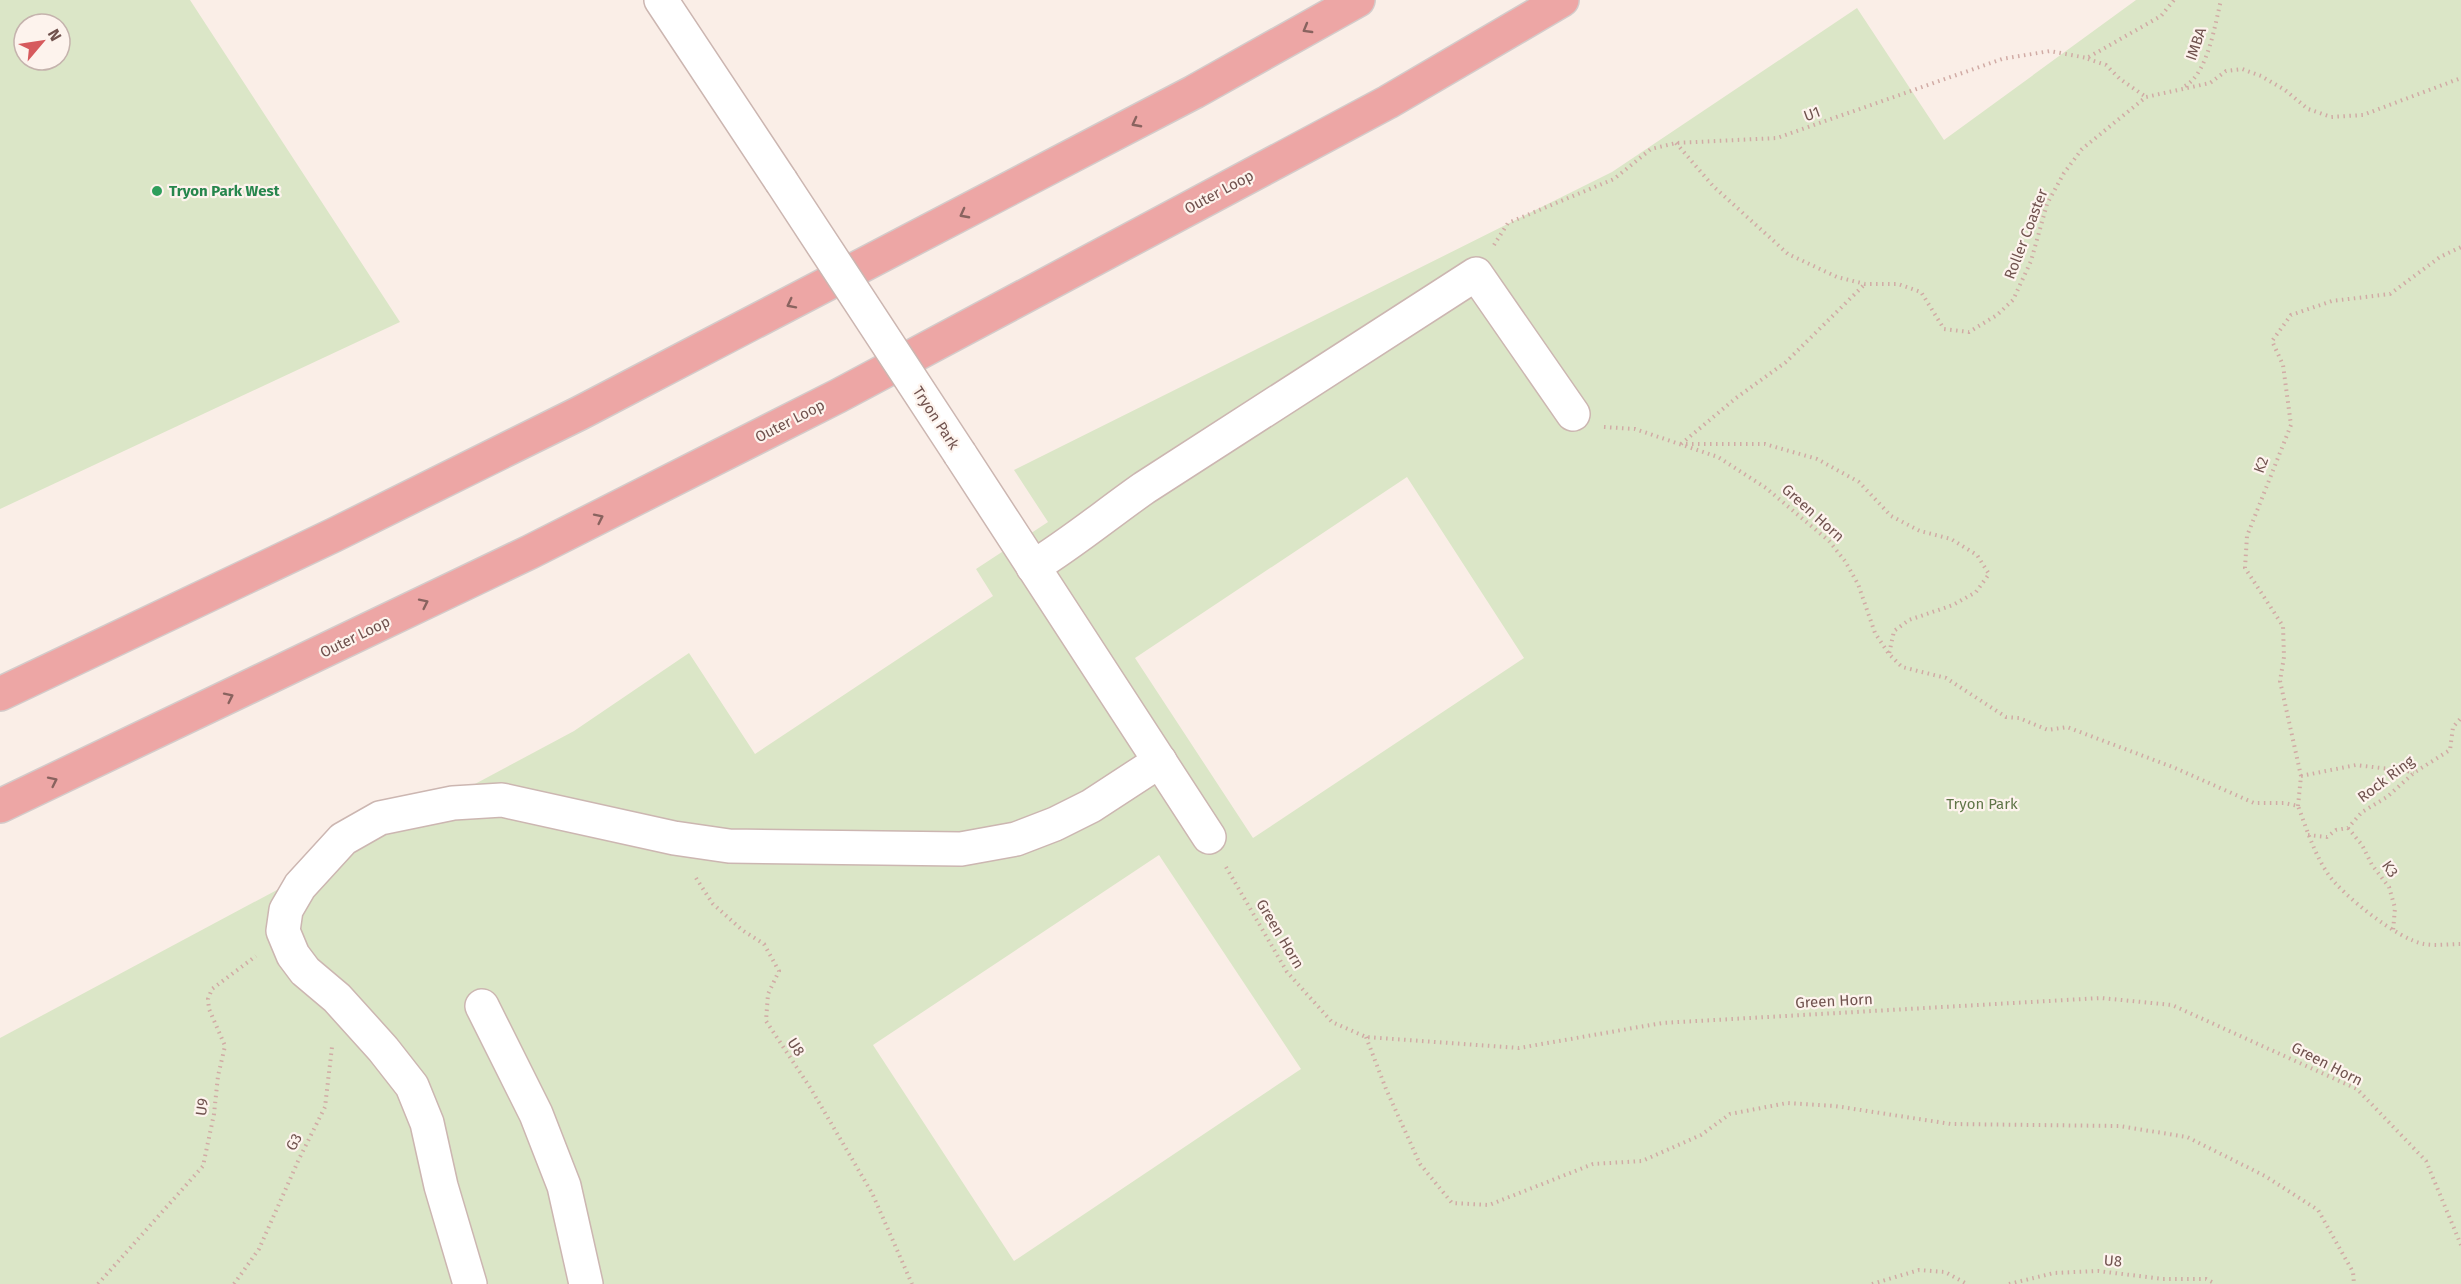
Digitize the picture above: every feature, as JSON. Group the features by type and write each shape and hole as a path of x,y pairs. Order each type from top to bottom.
{"highway":[{"path":"0,694 334,535 610,397 1194,92 1358,0"},
{"name":"Outer Loop","path":"0,806 530,552 828,402 1388,102 1562,0"}],"street":[{"name":"Tryon Park","path":"661,0 1209,837"},
{"path":"1033,567 1068,545 1144,488 1476,274 1573,414"},
{"path":"470,1284 441,1186 427,1124 412,1086 383,1049 337,998 305,971 293,955 283,932 286,910 300,886 343,839 380,818 453,803 502,800 674,838 729,846 961,849 1016,839 1055,824 1091,806 1160,761"},
{"path":"482,1006 536,1114 564,1186 586,1284"}],"path":[{"path":"2087,58 2161,16 2174,0"},
{"name":"IMBA","path":"2146,97 2188,85 2200,70 2210,46 2221,0"},
{"name":"U1","path":"1476,274 1508,223 1614,179 1651,149 1676,143 1777,138 2001,59 2050,51 2087,58"},
{"path":"2087,58 2106,65 2120,79 2146,97"},
{"name":"Roller Coaster","path":"1676,143 1713,186 1788,254 1837,277 1865,284 1898,284 1921,292 1944,329 1969,332 1997,315 2013,300 2031,261 2047,204 2064,173 2082,149 2146,97 2210,83 2226,71 2242,69 2261,76 2285,90 2308,109 2331,117 2364,115 2461,78"},
{"name":"K2","path":"2298,806 2301,776 2280,681 2284,657 2283,626 2246,568 2247,536 2291,425 2283,365 2272,341 2291,315 2332,301 2390,294 2440,256 2461,247"},
{"path":"1681,444 1736,398 1786,362 1865,284"},
{"name":"Green Horn","path":"1573,414 1602,427 1635,429 1718,457 1757,482 1829,541 1845,561 1858,584 1875,633 1889,654 1902,667 1946,678 2006,717 2019,718 2048,730 2067,727 2175,768 2254,802 2284,802 2298,806"},
{"path":"1681,444 1765,444 1817,459 1859,482 1890,516 1920,531 1951,539 1977,555 1989,574 1976,592 1953,605 1909,620 1894,631 1889,654"},
{"name":"Rock Ring","path":"2307,835 2327,837 2336,830 2348,828 2362,812 2387,797 2415,772 2450,750 2453,727 2461,718"},
{"path":"2301,776 2356,765 2415,772"},
{"path":"2298,806 2307,835 2329,875 2355,901 2393,931 2423,944 2461,944"},
{"name":"K3","path":"2348,828 2389,887 2395,908 2393,931"},
{"name":"Green Horn","path":"1209,837 1287,972 1332,1023 1366,1037 1519,1048 1662,1023 2101,998 2172,1005 2357,1089 2426,1161 2461,1245"},
{"name":"U8","path":"674,838 690,869 713,904 742,930 764,944 778,971 768,994 766,1021 811,1089 872,1193 912,1284"},
{"name":"U9","path":"98,1284 203,1166 225,1046 209,1009 208,999 212,989 252,960 283,932"},
{"name":"G3","path":"234,1284 259,1249 325,1107 337,998"},
{"path":"1366,1037 1386,1089 1420,1164 1452,1203 1489,1204 1593,1164 1642,1161 1701,1136 1730,1114 1787,1103 1835,1106 1951,1124 2119,1126 2187,1137 2265,1176 2318,1210 2353,1272 2354,1284"},
{"path":"1872,1284 1919,1270 1945,1272 1967,1284"},
{"name":"U8","path":"2008,1284 2054,1273 2098,1271 2163,1279 2206,1280 2216,1284"}],"green space":[{"name":"Tryon Park West","path":"0,0 190,0 400,322 0,509"},
{"name":"Tryon Park","path":"2136,0 2461,0 2461,1284 0,1284 0,1038 574,731 689,653 755,754 993,596 976,569 1048,522 1014,470 1612,172 1857,8 1944,140","holes":["1407,477 1524,658 1253,838 1135,658","1159,855 1301,1069 1014,1261 873,1045"]}],"place":[{"name":"Tryon Park West","path":"157,191"}]}
